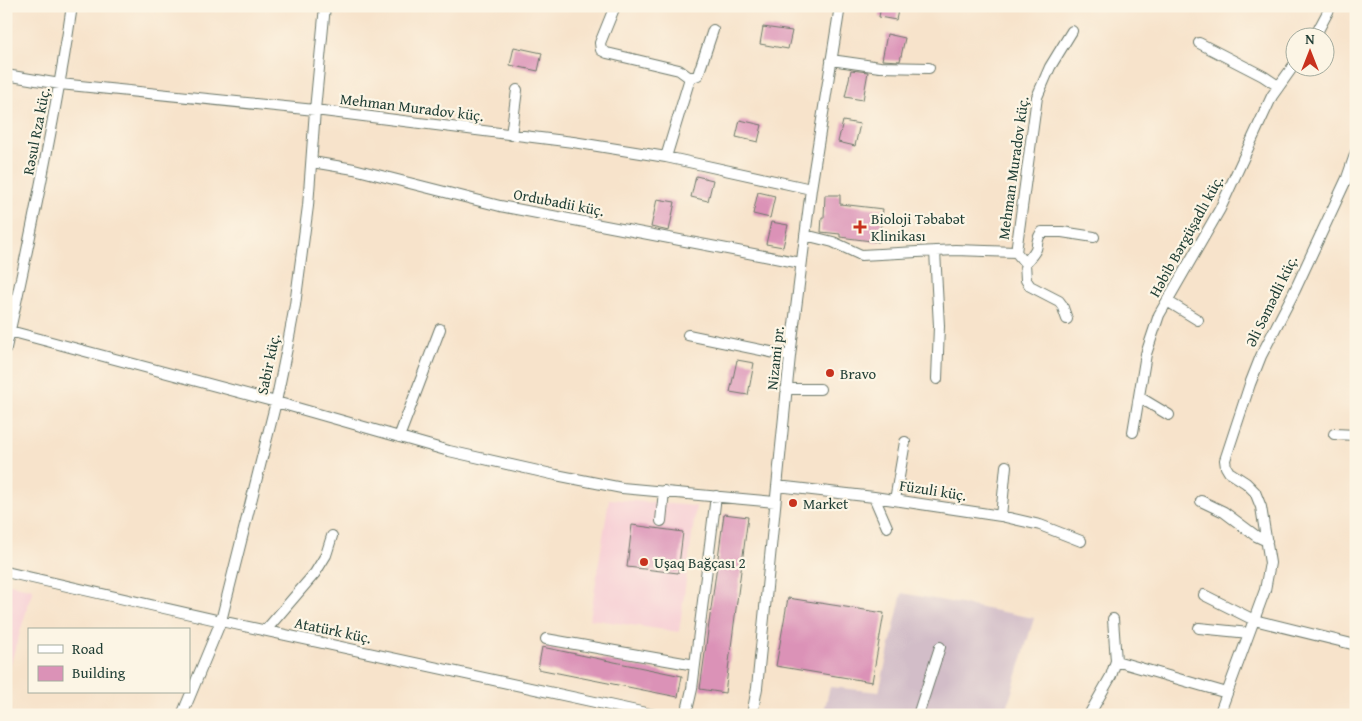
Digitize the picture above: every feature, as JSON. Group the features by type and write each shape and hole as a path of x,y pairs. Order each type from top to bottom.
{"street":[{"name":"Rəsul Rza küç.","path":"6,348 8,330 34,225 60,84 72,6"},
{"name":"Sabir küç.","path":"182,715 221,620 276,402 295,305 308,206 325,6"},
{"path":"615,6 600,43 601,50 607,54 679,70 690,78"},
{"name":"Nizami pr.","path":"752,715 757,688 786,389 801,263 840,6"},
{"path":"1319,28 1331,6"},
{"path":"690,78 698,75 713,30"},
{"name":"Mehman Muradov küç.","path":"805,235 833,242 861,255 870,256 970,250 1016,252 1037,97 1050,67 1072,31"},
{"path":"1199,43 1263,76 1278,86"},
{"path":"832,60 880,67 929,68"},
{"name":"Mehman Muradov küç.","path":"6,75 60,84 315,110 573,142 666,157 811,189"},
{"path":"666,157 690,78"},
{"name":"Həbib Bərgüşadlı küç.","path":"1133,432 1146,354 1159,315 1220,209 1262,115 1284,78"},
{"path":"511,134 517,90"},
{"name":"Əli Səmədli küç.","path":"1267,542 1262,507 1255,492 1246,482 1229,472 1225,460 1261,356 1295,290 1347,178 1356,152"},
{"name":"Ordubadii küç.","path":"312,162 354,169 500,206 801,263"},
{"path":"1025,263 1031,258 1036,249 1038,236 1042,232 1062,232 1094,237"},
{"path":"935,251 939,326 937,378"},
{"path":"1016,252 1025,263 1026,280 1030,286 1059,301 1067,319"},
{"path":"1167,301 1198,320"},
{"path":"399,437 440,328"},
{"path":"8,330 449,451 622,488 775,502"},
{"path":"688,335 790,356"},
{"path":"786,389 820,389"},
{"path":"1139,397 1169,415"},
{"path":"1334,434 1356,435"},
{"path":"895,500 905,442"},
{"path":"1001,516 1006,466"},
{"name":"Füzuli küç.","path":"777,486 874,497 1001,516 1040,525 1080,541"},
{"path":"661,521 664,491"},
{"path":"686,715 692,689 716,496"},
{"path":"874,497 887,527"},
{"path":"1201,501 1224,512 1267,542 1270,563 1265,590 1219,715"},
{"path":"266,630 315,573 326,556 332,536"},
{"name":"Atatürk küç.","path":"6,572 655,715"},
{"path":"1204,595 1254,620 1356,645"},
{"path":"1089,715 1111,676 1116,661 1113,620"},
{"path":"1199,628 1249,634"},
{"path":"546,639 695,665"},
{"path":"918,715 940,647"},
{"path":"1116,661 1227,693"}],"shaded area":[{"name":"Uşaq Bağçası 2","path":"609,499 696,506 679,632 590,619"},
{"path":"6,583 33,589 6,679"},
{"path":"902,593 1034,618 1005,715 823,715 830,687 879,692"}],"building":[{"path":"881,6 899,6 896,20 879,17"},
{"path":"763,27 792,31 788,49 760,44"},
{"path":"887,34 905,38 900,61 882,60"},
{"path":"514,47 542,53 538,71 510,65"},
{"path":"851,70 868,72 863,100 845,97"},
{"path":"740,120 762,125 758,142 736,137"},
{"path":"843,121 860,124 855,146 838,142"},
{"path":"696,176 713,180 708,201 691,197"},
{"path":"758,192 775,196 770,218 753,214"},
{"path":"825,195 840,195 840,204 883,209 879,242 840,237 840,234 821,232"},
{"path":"657,199 675,202 669,231 651,227"},
{"path":"771,222 788,225 783,247 766,244"},
{"path":"737,360 754,363 748,395 730,392"},
{"path":"724,514 748,517 725,693 700,689"},
{"path":"632,525 683,532 678,573 627,567"},
{"path":"788,598 884,613 872,682 776,666"},
{"path":"542,647 682,676 678,697 538,669"}],"place":[{"name":"Bioloji Təbabət Klinikası","path":"860,227"},
{"name":"Bravo","path":"830,373"},
{"name":"Market","path":"793,503"},
{"name":"Uşaq Bağçası 2","path":"644,562"}]}
